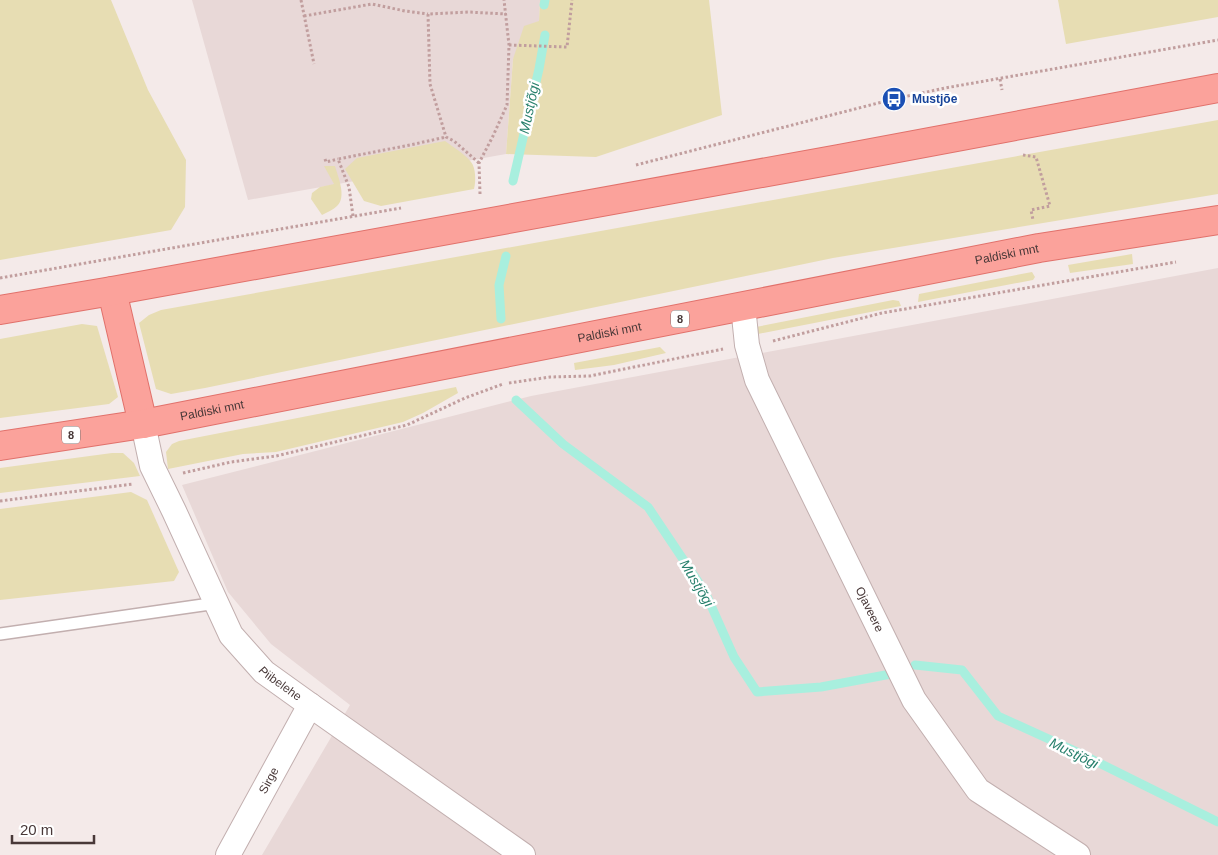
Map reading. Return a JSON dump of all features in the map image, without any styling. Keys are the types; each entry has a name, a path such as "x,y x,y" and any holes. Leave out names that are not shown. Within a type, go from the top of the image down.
{"main road":[{"path":"0,310 849,157 1218,88"},
{"name":"Paldiski mnt","path":"0,446 143,424 1039,248 1218,220"},
{"path":"112,291 143,424"}],"street":[{"name":"Ojaveere","path":"743,306 747,345 757,380 914,700 978,790 1078,855"},
{"name":"Piibelehe","path":"143,424 152,466 231,635 264,672 523,855"},
{"name":"Sirge","path":"228,855 310,705"}],"lane":[{"path":"0,634 217,603"}],"path":[{"path":"301,0 314,64"},
{"path":"471,195 480,194 479,163 507,105 509,45 504,0"},
{"path":"509,45 567,47 572,0"},
{"path":"304,16 372,4 428,14 468,12 506,14"},
{"path":"428,14 430,84 446,137"},
{"path":"635,166 945,88 1218,40"},
{"path":"1000,79 1002,90"},
{"path":"325,159 326,162 446,137 454,141 479,163"},
{"path":"1021,154 1036,157 1050,206 1031,210 1034,224"},
{"path":"338,159 349,187 353,216"},
{"path":"0,278 402,208"},
{"path":"180,474 231,462 276,456 407,425 465,398 503,384 550,377 590,376 770,341 882,313 1176,262"},
{"path":"0,501 137,484"}],"shaded area":[{"path":"0,0 111,0 148,90 186,160 185,207 171,230 0,260"},
{"path":"192,0 540,0 539,22 513,59 506,154 248,200"},
{"path":"540,0 709,0 722,115 596,157 506,154 513,59 524,26 539,21"},
{"path":"1058,0 1218,0 1218,17 1066,44"},
{"path":"1218,120 1218,194 833,258 205,388 171,394 156,389 139,323 149,315 161,310"},
{"path":"445,141 466,156 473,165 475,175 474,189 381,206 364,201 345,169 357,158"},
{"path":"324,166 335,166 342,192 337,206 322,215 311,199 312,193 320,187 334,184"},
{"path":"1132,254 1133,264 1070,273 1068,265"},
{"path":"1218,268 1218,855 262,855 350,705 271,644 228,592 182,485 531,396"},
{"path":"1032,272 1035,277 1033,280 918,302 919,294"},
{"path":"893,300 899,301 901,306 753,335 756,327"},
{"path":"82,324 97,326 118,397 109,404 0,418 0,339"},
{"path":"660,347 666,353 614,365 575,370 574,363"},
{"path":"456,387 458,393 403,422 276,452 243,454 168,469 166,452 172,444 179,441"},
{"path":"123,453 134,463 140,476 0,493 0,468"},
{"path":"131,492 147,500 179,572 174,581 0,600 0,509"}],"waterway":[{"name":"Mustjõgi","path":"544,5 545,0"},
{"name":"Mustjõgi","path":"513,181 545,35"},
{"name":"Mustjõgi","path":"501,319 499,285 506,256"},
{"name":"Mustjõgi","path":"516,400 563,444 648,507 705,592 734,657 757,692 821,687 891,674"},
{"name":"Mustjõgi","path":"915,665 962,670 998,716 1075,751 1218,822"}],"place":[{"name":"Mustjõe","path":"894,99"}]}
